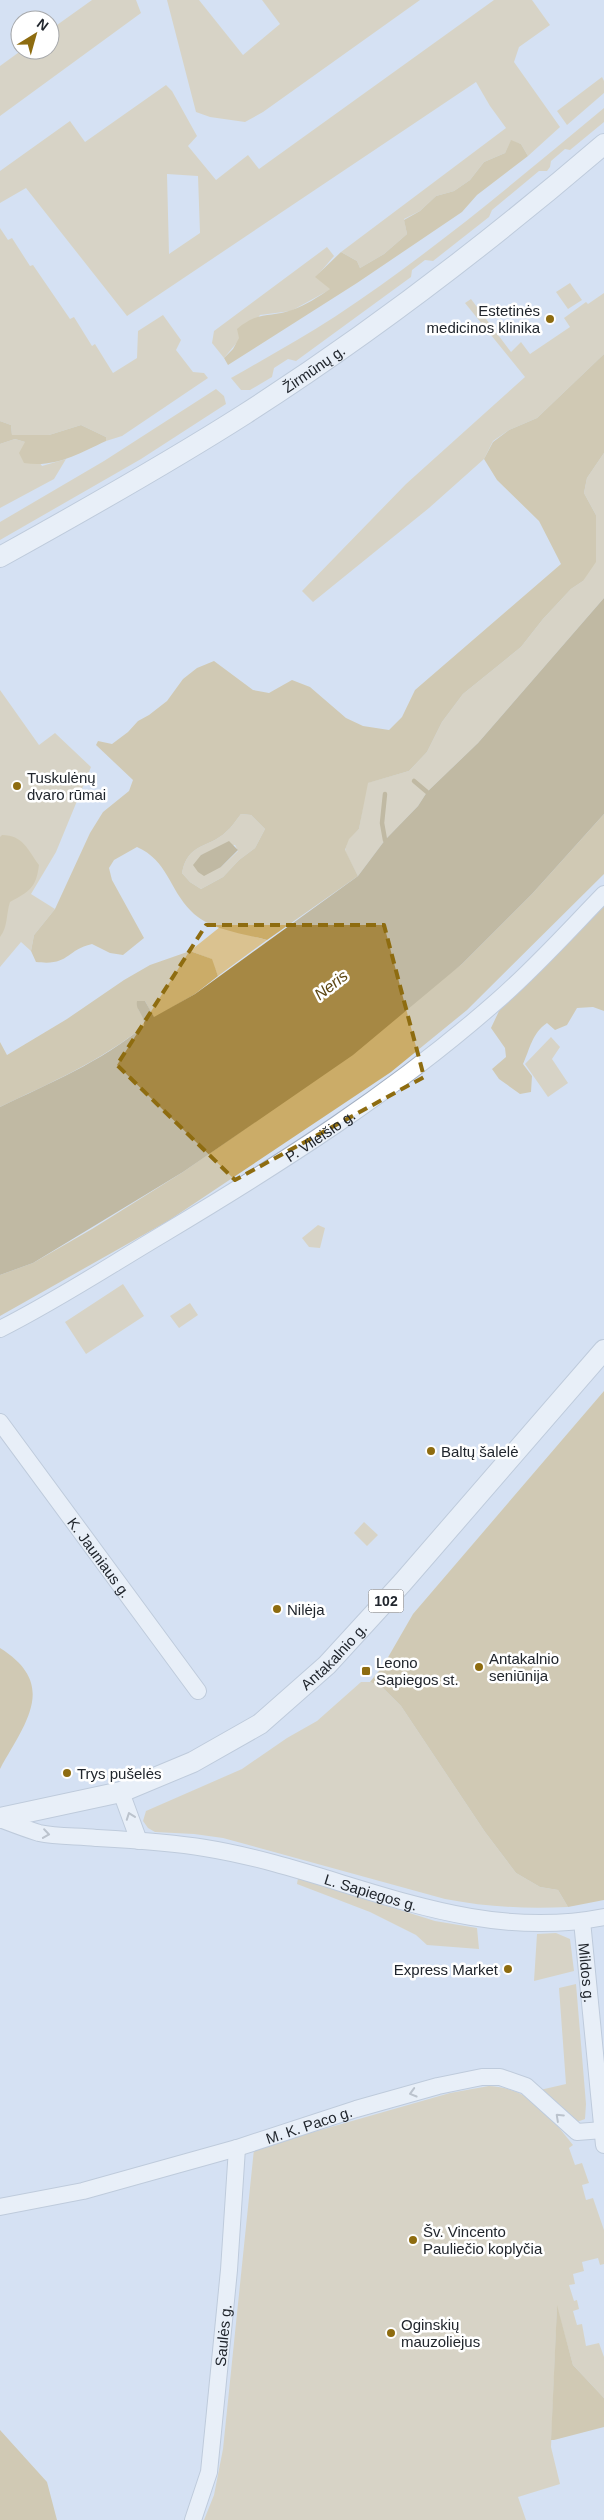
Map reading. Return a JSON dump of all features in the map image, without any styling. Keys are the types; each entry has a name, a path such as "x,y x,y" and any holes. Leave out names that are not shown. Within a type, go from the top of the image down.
{"main road":[{"name":"Žirmūnų g.","path":"0,557 157,468 322,362 398,308 494,235 604,144"},
{"name":"Antakalnio g.","path":"0,1818 121,1792 160,1777 232,1742 260,1724 312,1680 403,1582 604,1350"}],"street":[{"name":"P. Vileišio g.","path":"0,1329 55,1299 249,1183 407,1074 498,1001 604,894"},
{"name":"K. Jauniaus g.","path":"0,1422 198,1691"},
{"path":"121,1792 139,1841"},
{"name":"L. Sapiegos g.","path":"0,1818 40,1833 204,1848 269,1861 417,1906 457,1916 525,1922 582,1921 604,1917"},
{"name":"Mildos g.","path":"582,1921 603,2138"},
{"name":"M. K. Paco g.","path":"0,2207 83,2191 237,2148 356,2109 438,2086 482,2077 500,2077 526,2086 577,2132 603,2138"},
{"name":"Saulės g.","path":"193,2520 209,2472 230,2260 237,2148"}],"highlighted area":[{"path":"206,925 384,925 424,1077 235,1180 117,1065"}],"shaded area":[{"path":"92,0 136,0 141,13 0,116 0,66 10,59 60,60 60,23"},
{"path":"167,0 199,0 243,55 280,24 262,0 420,0 263,112 245,122 210,117 196,112"},
{"path":"494,0 532,0 550,25 519,47 514,62 560,127 528,156 521,144 511,141 505,153 484,162 470,180 454,191 436,196 420,211 404,219 407,234 384,254 360,268 357,261 341,252 506,128 476,82 127,316 26,188 0,203 0,171 70,121 85,142 166,85 172,91 197,136 188,146 216,180 248,155 259,169","holes":["167,174 198,176 200,233 169,254"]},
{"path":"602,77 604,93 567,125 557,111"},
{"path":"604,108 604,122 570,150 565,149 551,161 547,171 539,171 492,210 489,217 433,261 425,260 412,270 411,277 296,361 288,359 274,368 272,377 250,390 241,390 231,378 284,348 371,292 473,216"},
{"path":"511,140 521,144 528,156 477,195 462,212 357,283 228,365 224,358 233,349 239,338 237,329 252,319 297,308 330,289 315,277 341,252 357,261 360,268 384,254 407,234 404,220 420,211 436,196 454,191 470,180 484,162 505,153"},
{"path":"0,228 8,240 12,238 30,266 33,265 70,319 74,317 92,346 95,344 113,373 137,358 138,331 163,315 181,340 176,350 193,372 204,373 208,378 122,436 106,441 106,437 81,425 49,435 12,435 11,425 0,421"},
{"path":"327,247 334,256 316,277 331,289 291,311 260,315 224,358 212,343 214,331"},
{"path":"570,283 582,300 568,309 556,292"},
{"path":"604,293 604,354 537,418 509,430 493,441 484,459 429,508 313,602 302,591 406,484 525,377 465,303 471,299 511,352 521,342 530,354 570,327 564,318 586,302 588,304"},
{"path":"604,354 604,453 587,478 584,493 596,515 596,562 583,581 571,589 543,619 521,647 463,694 442,722 427,752 409,771 368,783 359,829 349,839 345,850 358,876 267,940 216,927 198,917 184,903 162,868 147,853 137,847 114,860 109,868 112,880 144,938 123,955 110,953 92,944 76,950 55,962 36,962 31,951 34,935 55,909 90,833 103,812 129,791 133,780 96,745 98,741 112,744 128,732 138,721 167,701 183,679 197,668 214,661 253,690 269,693 292,680 310,687 346,718 363,726 389,730 402,717 415,690 561,564 539,521 497,480 484,459 493,442 509,430 537,418","holes":["241,814 251,815 265,829 255,848 239,860 223,877 201,889 190,882 182,873 189,856 200,847 226,832"]},
{"path":"216,389 224,396 226,404 141,459 0,540 0,522 104,461"},
{"path":"0,421 11,425 12,435 49,435 81,425 106,437 106,441 56,462 24,463 19,453 25,442 15,439 0,444"},
{"path":"15,439 25,442 42,466 66,459 54,479 0,508 0,444"},
{"path":"604,453 604,598 478,743 427,792 418,806 385,840 358,876 345,851 348,839 359,829 367,783 409,771 427,752 442,722 463,694 521,647 543,619 571,589 583,581 596,515 584,493 587,478"},
{"path":"0,690 39,745 55,733 91,767 56,852 31,894 55,909 34,935 31,951 21,942 0,967"},
{"path":"241,814 251,815 265,829 255,848 239,860 223,877 201,889 190,882 182,873 189,856 200,847 219,837 230,828","holes":["235,845 238,851 221,867 201,855"]},
{"path":"604,814 604,874 467,1010 391,1072 168,1221 0,1316 0,1275 33,1263 92,1229 183,1172 256,1121 462,964 532,894"},
{"path":"2,835 15,838 24,844 39,865 36,879 31,888 10,902 6,925 0,937 0,837"},
{"path":"604,903 604,1011 593,1007 577,1008 567,1025 555,1030 547,1023 542,1027 535,1036 523,1064 532,1076 531,1092 520,1094 499,1079 492,1069 506,1057 505,1048 491,1028 499,1011"},
{"path":"220,927 267,940 218,976 211,959 190,951"},
{"path":"190,951 212,959 218,976 195,994 154,1018 145,1001 138,1009 144,1018 144,1026 128,1039 75,1071 0,1107 0,1042 7,1055 150,965"},
{"path":"551,1037 560,1047 552,1059 568,1083 548,1097 525,1064"},
{"path":"318,1225 325,1228 320,1248 309,1247 302,1238"},
{"path":"123,1284 144,1316 86,1354 65,1322"},
{"path":"190,1303 198,1315 179,1328 170,1316"},
{"path":"604,1391 604,1900 568,1907 558,1890 540,1887 516,1873 485,1832 401,1706 382,1687 370,1682 383,1666 413,1614"},
{"path":"364,1522 378,1535 367,1546 354,1533"},
{"path":"0,1648 18,1662 28,1676 33,1690 32,1705 27,1720 0,1769"},
{"path":"361,1682 370,1682 382,1687 401,1706 485,1832 516,1873 540,1887 558,1890 568,1907 506,1907 445,1899 223,1838 155,1832 148,1828 143,1821 146,1811 242,1769 287,1738 317,1721"},
{"path":"298,1878 435,1921 477,1928 479,1949 427,1945 416,1935 370,1912 297,1884"},
{"path":"556,1933 570,1939 574,1971 534,1981 537,1934"},
{"path":"576,1984 586,2104 585,2119 577,2122 540,2090 566,2084 559,1988"},
{"path":"489,2086 516,2092 537,2105 573,2145 569,2148 575,2165 582,2163 589,2183 582,2185 586,2200 593,2198 604,2230 604,2264 600,2265 598,2258 582,2262 584,2271 573,2274 575,2284 569,2285 574,2301 577,2300 579,2309 573,2311 577,2325 582,2324 586,2346 599,2343 604,2357 604,2398 573,2365 557,2307 551,2447 560,2484 518,2497 526,2520 204,2520 214,2495 223,2449 254,2149 450,2093"},
{"path":"557,2305 573,2365 604,2398 604,2427 551,2440"},
{"path":"0,2430 47,2482 57,2520 0,2520"}],"water":[{"name":"Neris","path":"604,598 604,814 532,894 462,964 353,1055 183,1172 33,1263 0,1275 0,1107 75,1071 128,1039 144,1026 143,1018 137,1007 137,1001 145,1001 154,1017 195,994 358,876 385,840 418,806 427,792 478,743"},
{"path":"229,841 238,850 221,867 204,876 198,872 193,865 201,855"}],"waterway":[{"path":"414,781 427,792"},
{"path":"385,794 382,823 385,840"}],"place":[{"name":"Estetinės medicinos klinika","path":"550,319"},
{"name":"Tuskulėnų dvaro rūmai","path":"17,786"},
{"name":"Baltų šalelė","path":"431,1451"},
{"name":"Nilėja","path":"277,1609"},
{"name":"Antakalnio seniūnija","path":"479,1667"},
{"name":"Leono Sapiegos st.","path":"366,1671"},
{"name":"Trys pušelės","path":"67,1773"},
{"name":"Express Market","path":"508,1969"},
{"name":"Šv. Vincento Pauliečio koplyčia","path":"413,2240"},
{"name":"Oginskių mauzoliejus","path":"391,2333"}]}
